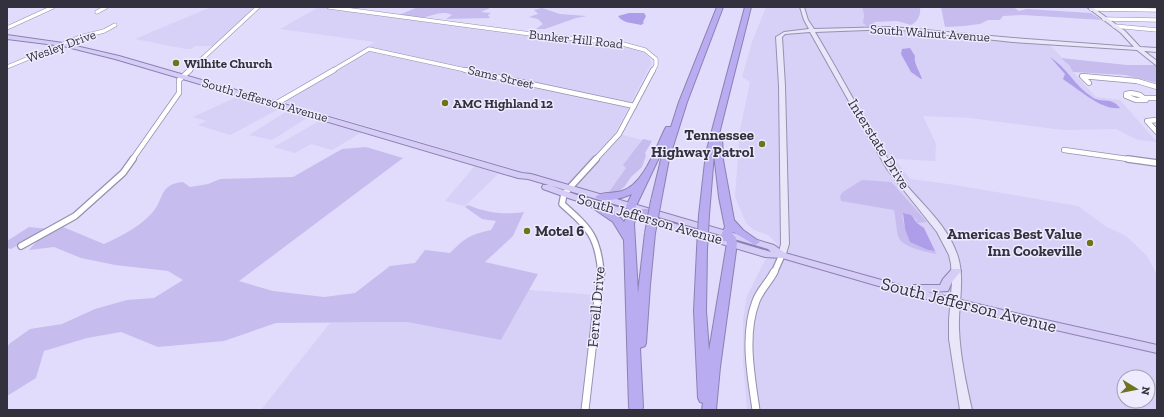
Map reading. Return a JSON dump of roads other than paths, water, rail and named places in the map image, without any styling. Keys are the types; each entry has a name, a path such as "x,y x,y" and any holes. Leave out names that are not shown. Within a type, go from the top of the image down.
{"highway":[{"path":"636,408 644,285 650,233 656,201 665,159 683,102 720,7"},
{"path":"705,410 700,311 702,249 707,176 718,118 748,7"},
{"path":"636,408 629,224 632,210 644,178 683,102"},
{"path":"709,410 725,239 730,229 719,160 718,118"},
{"path":"600,197 627,193 636,189 644,178"},
{"path":"589,202 609,212 620,222 626,234 630,248"},
{"path":"632,210 637,212 649,212"},
{"path":"728,220 739,232 755,242"}],"main road":[{"name":"South Jefferson Avenue","path":"7,37 62,44 102,53 277,103 520,176 528,176 589,202 632,210"},
{"name":"South Jefferson Avenue","path":"566,191 600,197 632,210 725,239 755,242 771,247 782,255"},
{"name":"South Jefferson Avenue","path":"649,212 768,255 782,255 954,302 1157,349"},
{"path":"903,289 944,288 947,281 956,272"}],"street":[{"path":"7,28 53,7"},
{"path":"97,12 106,7"},
{"path":"21,246 75,216 123,173 179,93 178,83 182,77 258,7"},
{"name":"Bunker Hill Road","path":"329,7 349,8 531,34 623,44 640,48 653,55 656,62 619,134 566,191"},
{"name":"Interstate Drive","path":"802,7 804,15 896,177 945,238 953,256 956,272 954,302 956,358 966,410"},
{"path":"1090,8 1131,8 1157,10"},
{"path":"1090,8 1114,26 1157,64"},
{"path":"1104,19 1157,20"},
{"name":"Wesley Drive","path":"7,67 80,37 104,31 115,26"},
{"path":"1114,26 1157,30"},
{"name":"South Walnut Avenue","path":"782,255 785,244 779,37 784,33 799,31 892,28 1012,40 1157,50"},
{"name":"Sams Street","path":"277,103 368,49 634,106"},
{"path":"1094,86 1089,84 1082,76 1137,81 1157,87"},
{"path":"1145,98 1157,98"},
{"path":"1157,120 1147,121 1157,132"},
{"path":"1064,150 1157,163"},
{"name":"Ferrell Drive","path":"566,191 562,204 594,236 600,258 601,274 585,410"},
{"path":"756,410 750,349 751,321 754,304 759,292 770,279 782,255"}],"place":[{"name":"Wilhite Church","path":"176,63"},
{"name":"AMC Highland 12","path":"445,103"},
{"name":"Tennessee Highway Patrol","path":"762,144"},
{"name":"Motel 6","path":"527,231"},
{"name":"Americas Best Value Inn Cookeville","path":"1090,243"}]}
